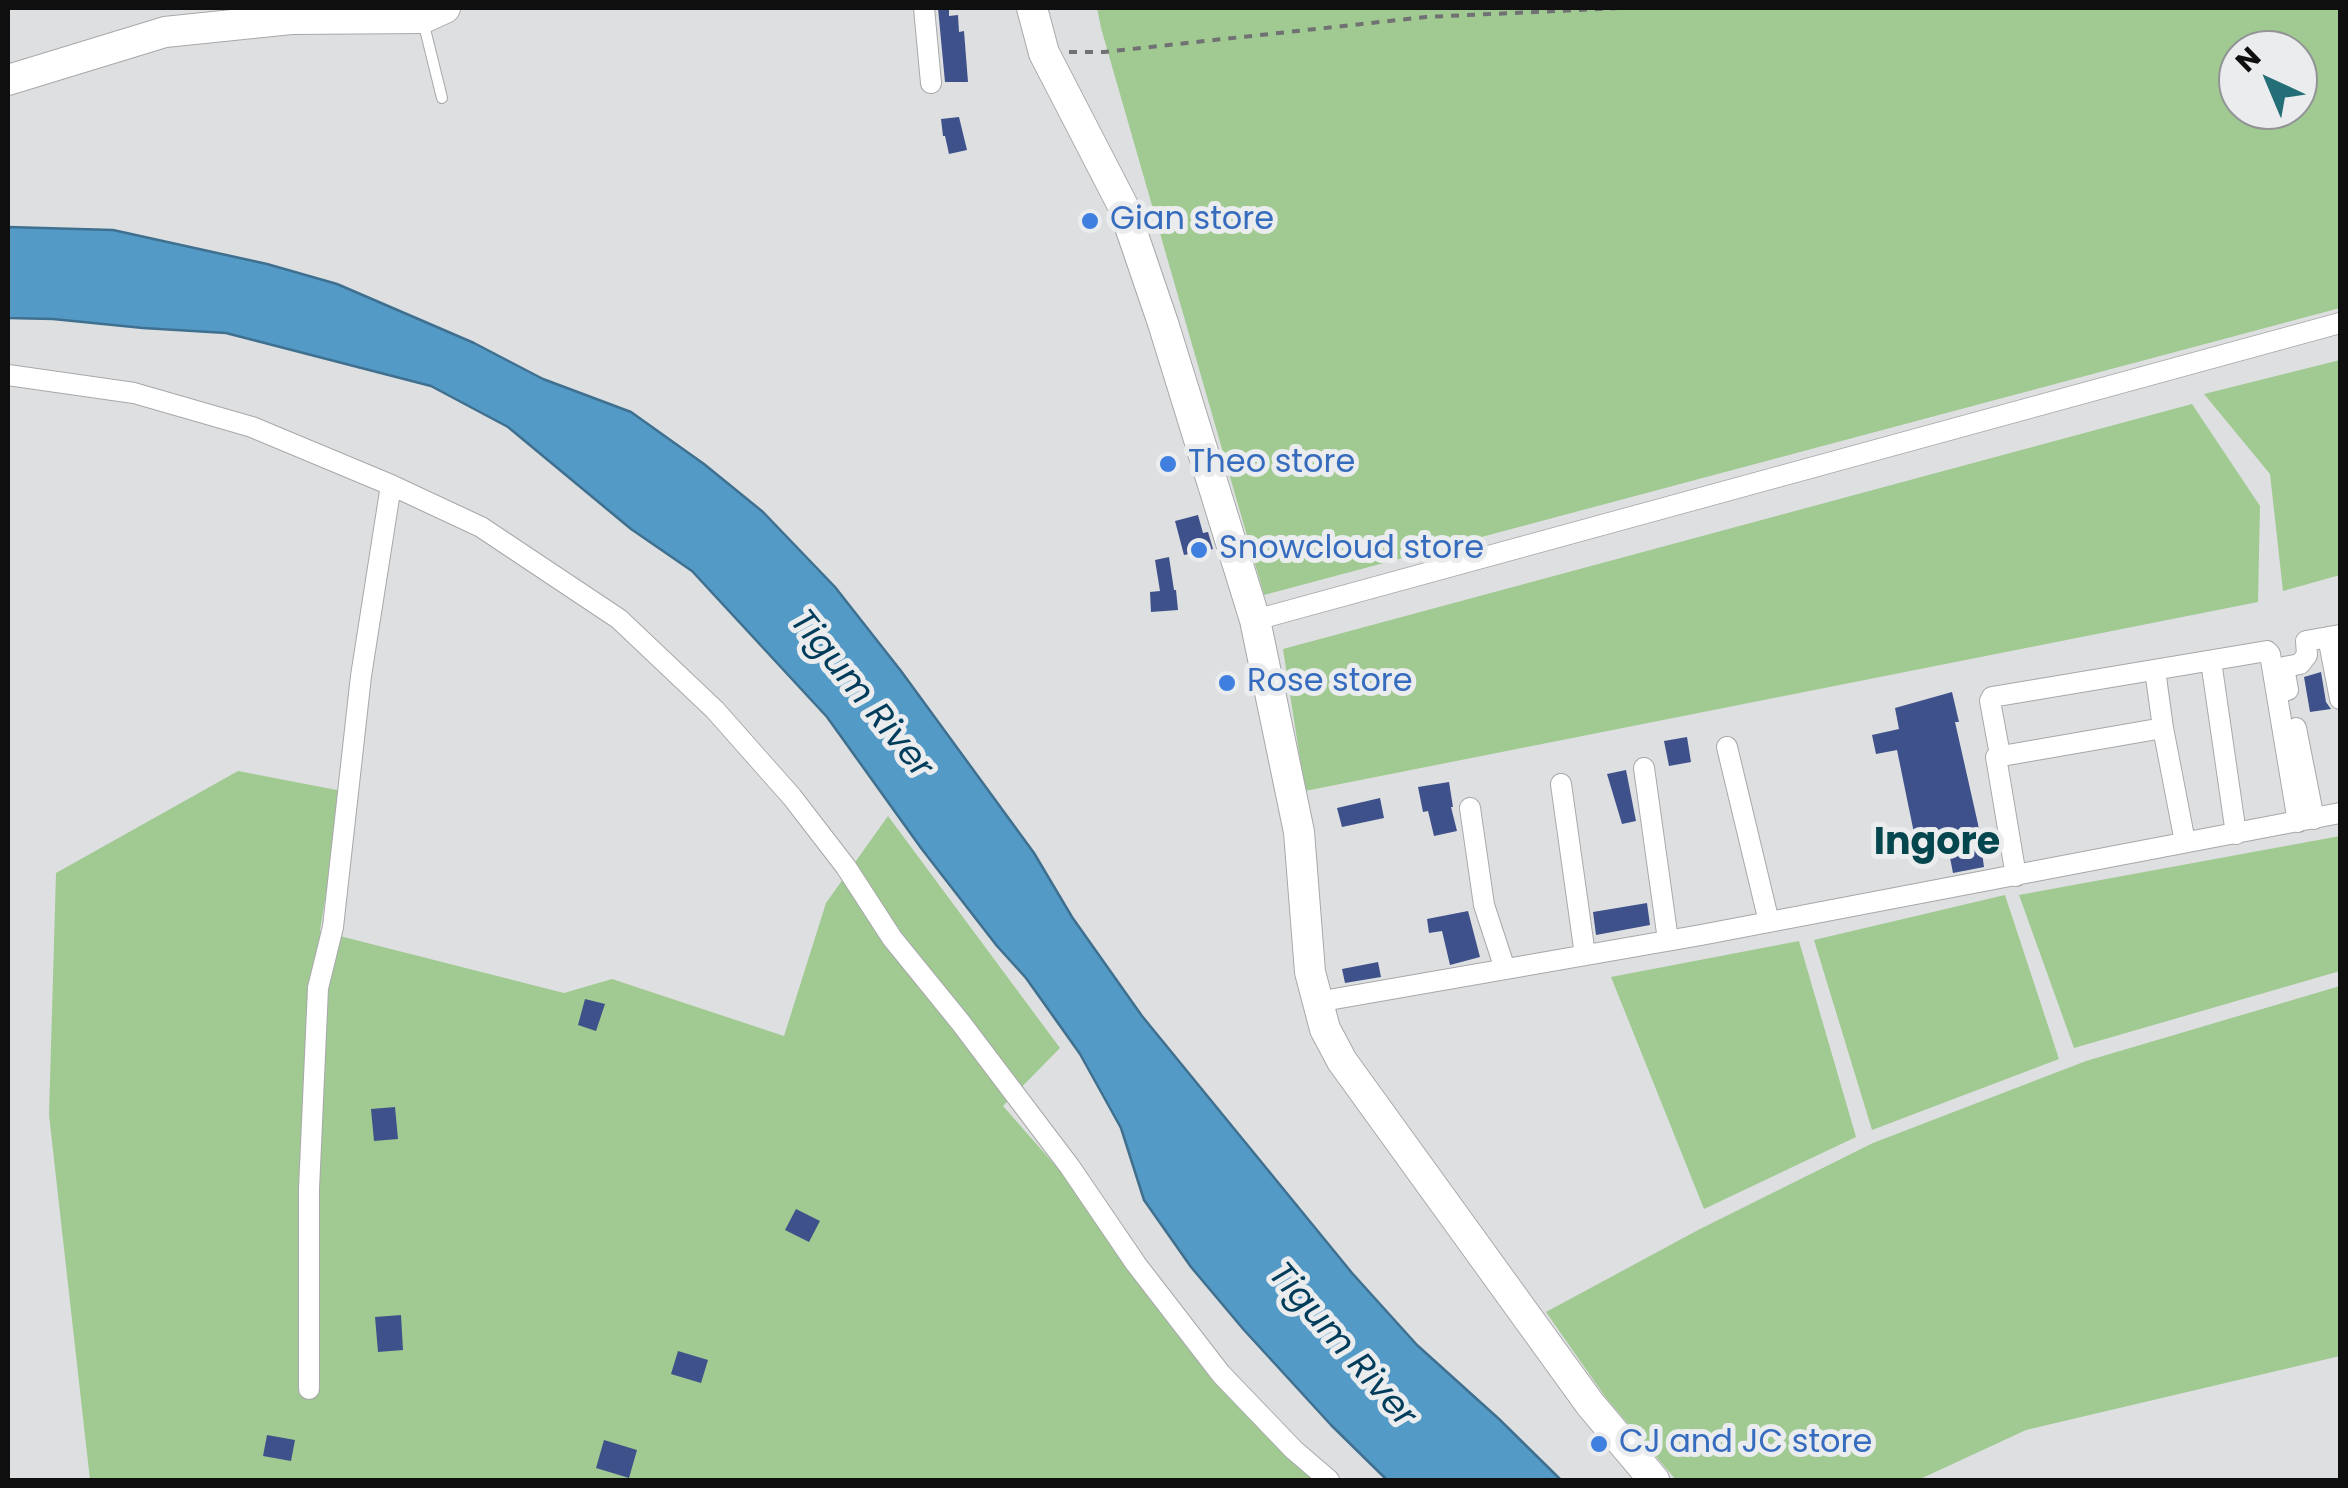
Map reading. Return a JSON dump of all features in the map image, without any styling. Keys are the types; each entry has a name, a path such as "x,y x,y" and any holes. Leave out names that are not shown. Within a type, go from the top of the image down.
{"street":[{"path":"924,8 931,83"},
{"path":"1032,8 1044,53 1123,206 1256,620 1299,832 1310,972 1326,1029 1342,1061 1590,1404 1654,1480"},
{"path":"8,80 164,32 291,19 434,13"},
{"path":"1256,620 2340,323"},
{"path":"8,374 134,393 252,428 482,527 618,619 715,710 792,797 892,938 1070,1167 1136,1264 1221,1374 1294,1450 1329,1480"},
{"path":"309,1389 308,1189 318,988 333,928 361,676 391,485"},
{"path":"2306,820 2284,667 2300,664 2307,655 2306,642 2334,636 2340,699"},
{"path":"2000,755 1990,698 2262,651 2270,654 2306,820"},
{"path":"2211,661 2236,834"},
{"path":"2155,670 2185,842"},
{"path":"2016,876 1996,757 2163,728"},
{"path":"1727,747 1768,922"},
{"path":"1644,768 1668,940"},
{"path":"1561,784 1585,955"},
{"path":"1470,808 1484,906 1504,969"},
{"path":"1317,1002 2340,814"}],"lane":[{"path":"434,13 442,98"}],"path":[{"path":"1044,53 1104,52 1426,17 1621,8"}],"green space":[{"path":"1097,8 2340,8 2340,308 1264,595"},
{"path":"2340,360 2340,575 2283,591 2270,474 2204,394"},
{"path":"2192,404 2260,506 2258,602 1305,791 1283,649"},
{"path":"238,771 342,791 320,931 564,993 612,979 784,1036 826,903 888,816 1060,1048 1003,1106 1319,1480 90,1480 49,1115 56,873"},
{"path":"2340,836 2340,971 2074,1048 2019,895"},
{"path":"2005,895 2059,1059 1872,1130 1814,940"},
{"path":"1799,941 1856,1137 1704,1209 1611,977"},
{"path":"2340,986 2340,1356 2026,1430 1918,1480 1676,1480 1606,1398 1546,1312 1700,1229 1873,1143 2086,1061"}],"water":[{"name":"Tigum River","path":"8,227 113,230 267,264 337,284 474,343 543,379 631,412 704,464 763,512 835,587 1034,853 1072,917 1142,1016 1352,1273 1417,1345 1561,1480 1387,1480 1331,1425 1191,1267 1144,1200 1121,1128 1080,1054 1026,978 921,848 827,717 692,571 631,529 508,427 431,386 226,333 8,318"}],"building":[{"path":"938,8 949,8 949,16 958,15 959,32 964,31 968,82 945,82"},
{"path":"959,117 967,150 949,154 941,119"},
{"path":"1198,515 1213,549 1184,555 1175,521"},
{"path":"1169,557 1178,610 1151,612 1150,592 1160,591 1155,560"},
{"path":"2321,672 2326,702 2331,709 2310,712 2304,677"},
{"path":"1952,692 1984,867 1953,873 1945,832 1915,838 1897,750 1876,754 1872,735 1899,729 1895,708"},
{"path":"1687,737 1691,762 1669,766 1664,741"},
{"path":"1626,770 1636,821 1622,824 1607,774"},
{"path":"1449,782 1457,831 1434,836 1428,811 1423,812 1418,787"},
{"path":"1380,798 1384,818 1342,827 1337,808"},
{"path":"1647,903 1650,925 1596,935 1593,912"},
{"path":"1468,911 1480,957 1450,965 1442,931 1429,933 1427,919"},
{"path":"1378,962 1381,977 1345,983 1342,969"},
{"path":"585,999 605,1004 596,1031 578,1025"},
{"path":"395,1107 398,1139 374,1141 371,1109"},
{"path":"796,1209 820,1221 809,1242 785,1230"},
{"path":"401,1315 403,1350 378,1352 375,1317"},
{"path":"678,1351 708,1360 701,1383 671,1374"},
{"path":"267,1435 295,1440 291,1461 263,1456"},
{"path":"604,1440 637,1450 629,1478 596,1468"}],"place":[{"name":"Gian store","path":"1090,221"},
{"name":"Theo store","path":"1168,464"},
{"name":"Snowcloud store","path":"1199,550"},
{"name":"Rose store","path":"1227,683"},
{"name":"CJ and JC store","path":"1599,1444"}],"district":[{"name":"Ingore","path":"1937,844"}]}
